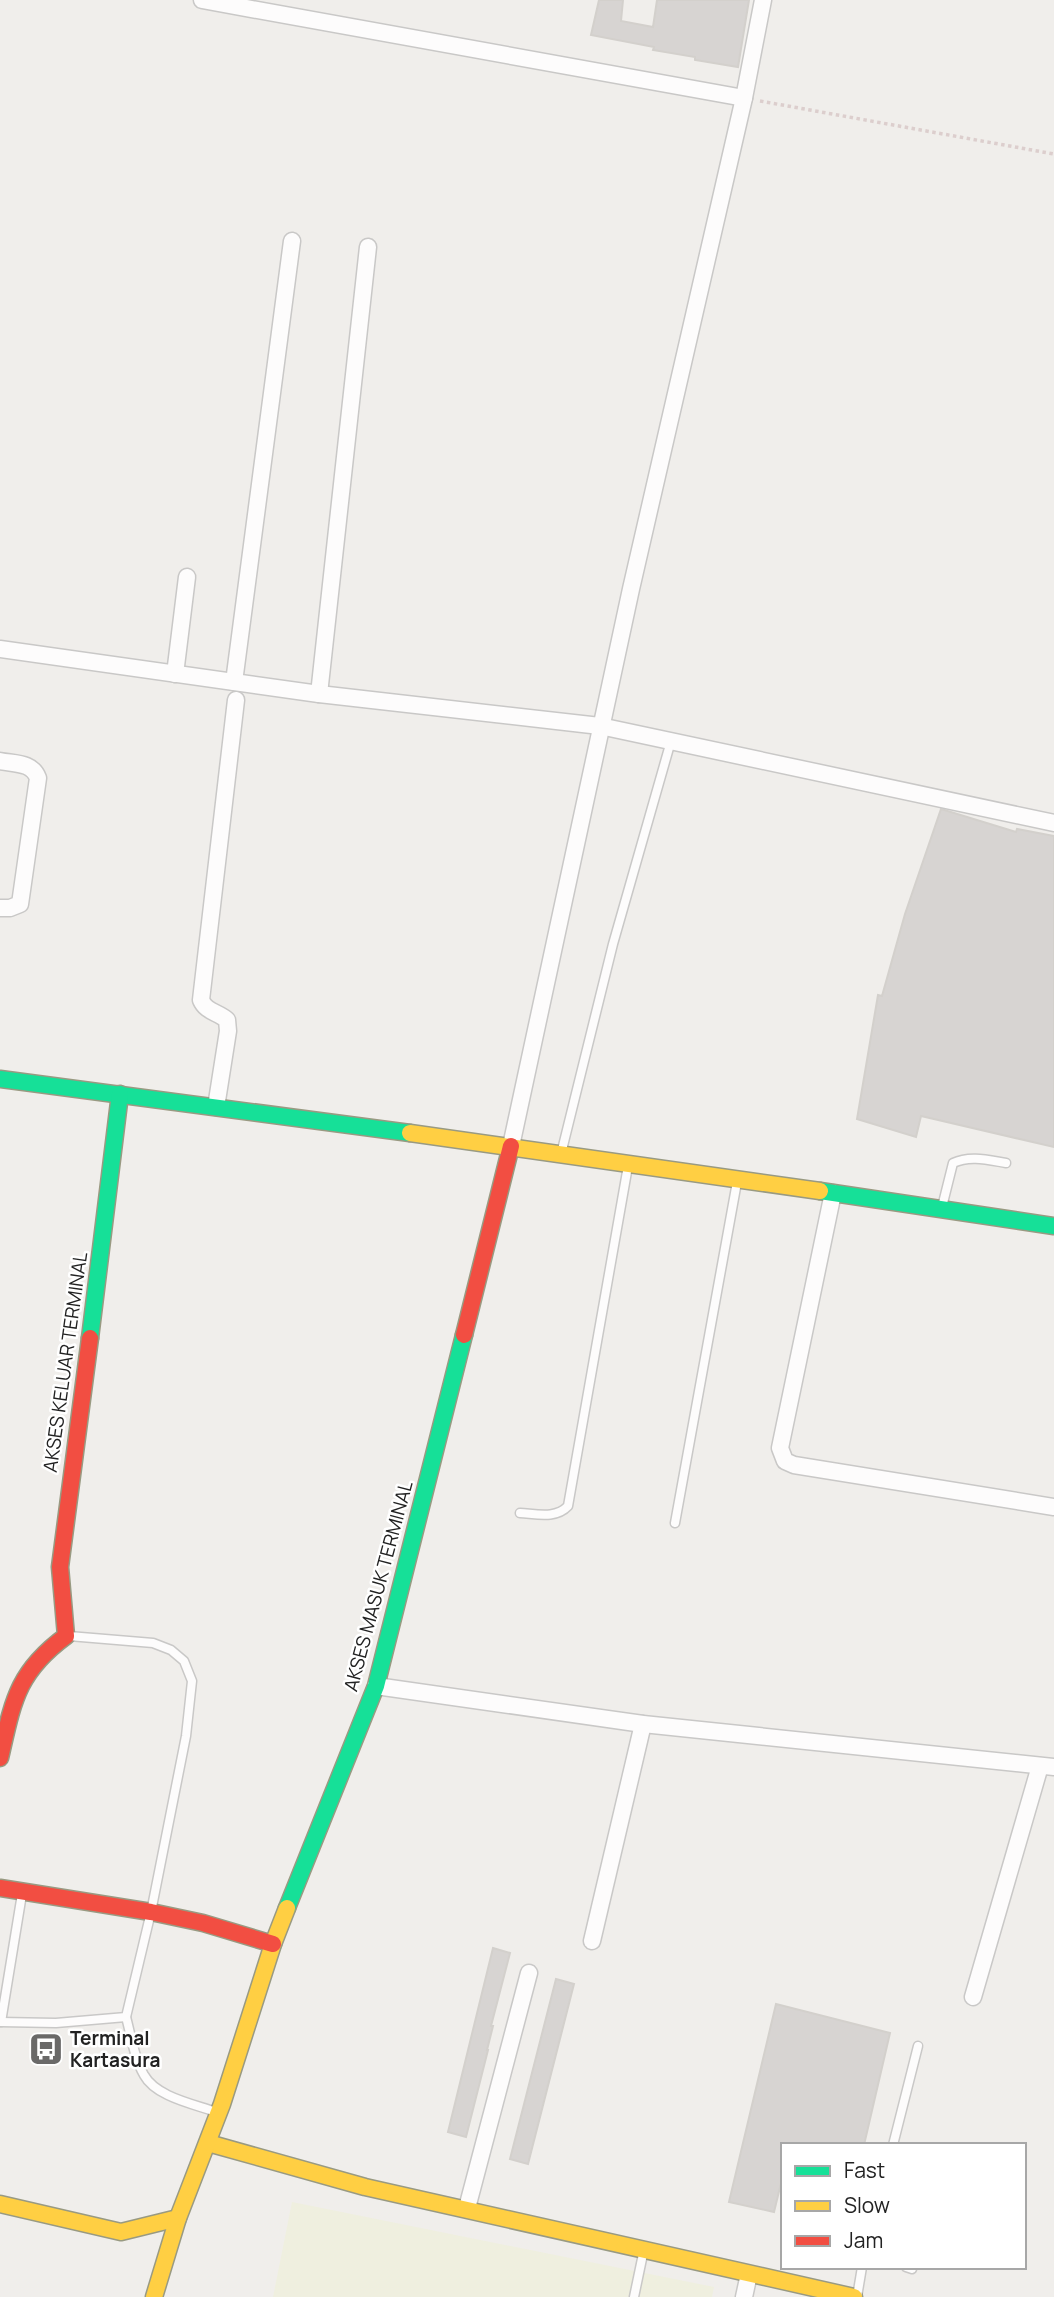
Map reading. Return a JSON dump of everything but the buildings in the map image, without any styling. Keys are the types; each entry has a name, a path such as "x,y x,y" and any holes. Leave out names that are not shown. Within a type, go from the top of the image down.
{"street":[{"path":"202,0 744,98"},
{"path":"511,1146 600,726 744,98 763,0"},
{"path":"234,682 292,241"},
{"path":"319,694 368,247"},
{"path":"175,674 187,577"},
{"path":"0,649 319,694 600,726 1054,823"},
{"path":"216,1108 228,1031 227,1020 208,1009 201,1000 236,700"},
{"path":"0,761 28,766 35,770 38,778 20,904 0,908"},
{"path":"0,1079 562,1153 1054,1226"},
{"name":"AKSES KELUAR TERMINAL","path":"66,1636 60,1567 120,1094"},
{"name":"AKSES MASUK TERMINAL","path":"154,2297 178,2218 208,2143 273,1944 376,1686 511,1146"},
{"path":"833,1193 780,1448 785,1461 794,1465 1054,1507"},
{"path":"0,1758 15,1691 46,1649 66,1636"},
{"path":"376,1686 643,1724 1047,1767 973,1997"},
{"path":"592,1941 643,1724"},
{"path":"0,1888 151,1912 203,1923 273,1944"},
{"path":"467,2208 529,1973"},
{"path":"208,2143 385,2192 467,2208 644,2251 856,2297"},
{"path":"0,2204 121,2232 178,2218"},
{"path":"744,2297 749,2274"}],"lane":[{"path":"562,1153 613,944 671,741"},
{"path":"941,1210 953,1163 972,1158 1006,1163"},
{"path":"520,1513 554,1514 568,1506 628,1163"},
{"path":"675,1523 738,1179"},
{"path":"66,1636 153,1643 171,1650 184,1661 192,1681 186,1736 151,1912 126,2017 144,2076 159,2090 218,2112"},
{"path":"23,1892 1,2022 56,2024 126,2017"},
{"path":"894,2143 918,2046"},
{"path":"634,2297 644,2251"},
{"path":"856,2297 862,2269"}],"path":[{"path":"744,98 1054,154"}],"green space":[{"path":"292,2202 714,2287 712,2297 273,2297"}],"traffic: fast":[{"path":"0,1079 410,1133"},
{"path":"90,1338 120,1094"},
{"path":"820,1191 1054,1226"},
{"path":"287,1908 376,1686 464,1335"}],"traffic: slow":[{"path":"410,1133 820,1191"},
{"path":"154,2297 178,2218 222,2104 287,1908"},
{"path":"208,2143 365,2187 854,2297"},
{"path":"0,2204 121,2232 178,2218"}],"traffic: jam":[{"path":"464,1335 511,1146"},
{"path":"0,1758 14,1704 27,1675 37,1662 66,1636 60,1567 90,1338"},
{"path":"0,1888 151,1912 203,1923 273,1944"}],"place":[{"name":"Terminal Kartasura","path":"46,2049"}]}
